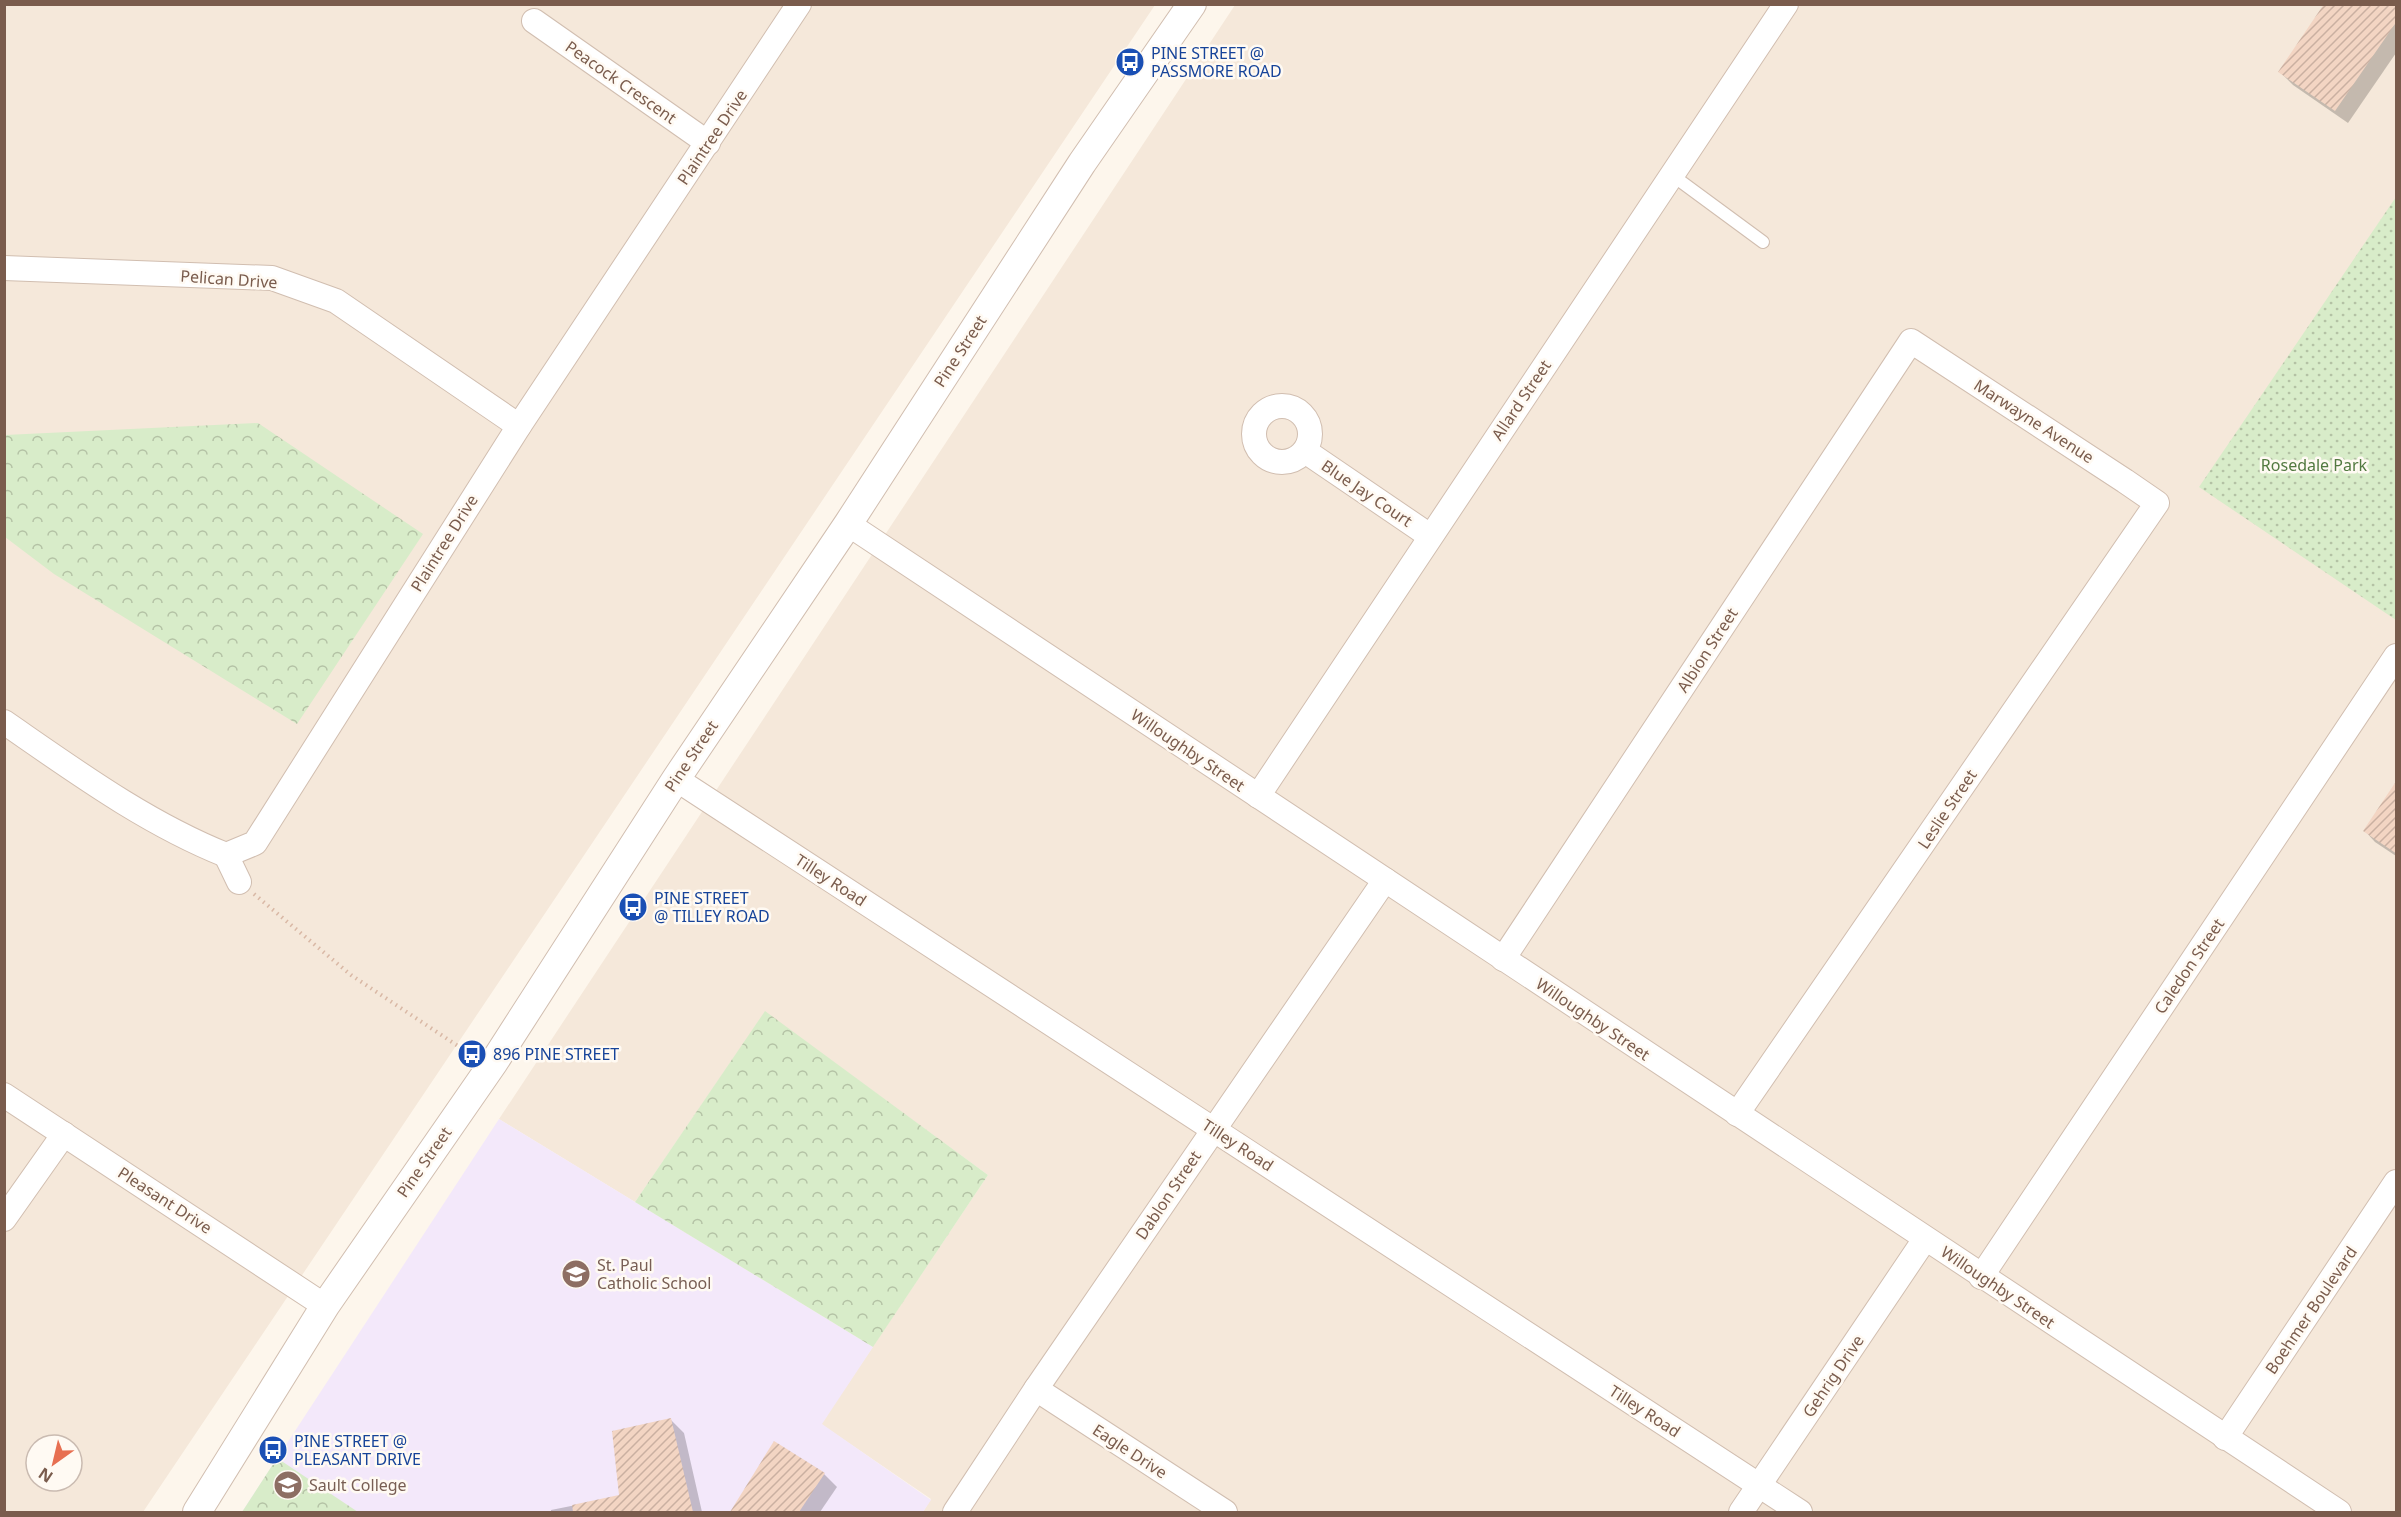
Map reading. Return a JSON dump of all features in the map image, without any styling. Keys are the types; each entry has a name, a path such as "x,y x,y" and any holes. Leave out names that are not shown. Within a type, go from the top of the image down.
{"street":[{"name":"Plaintree Drive","path":"226,855 255,843 519,426 799,4"},
{"name":"Allard Street","path":"1258,796 1786,4"},
{"name":"Pine Street","path":"197,1512 325,1306 490,1067 676,778 848,524 1082,163 1190,5"},
{"name":"Peacock Crescent","path":"534,21 708,143"},
{"name":"Pelican Drive","path":"4,268 272,278 336,300 519,426"},
{"name":"Marwayne Avenue","path":"1911,341 2157,503"},
{"name":"Albion Street","path":"1503,959 1911,341"},
{"name":"Blue Jay Court","path":"1305,451 1430,536"},
{"name":"Leslie Street","path":"1737,1114 2157,503"},
{"name":"Willoughby Street","path":"848,524 1981,1277 2339,1512"},
{"name":"Caledon Street","path":"1981,1277 2397,656"},
{"path":"4,722 91,781 188,840 226,855 239,882"},
{"name":"Tilley Road","path":"676,778 1800,1512"},
{"name":"Dablon Street","path":"955,1512 1036,1389 1385,880"},
{"name":"Pleasant Drive","path":"4,1095 325,1306"},
{"path":"4,1219 64,1134"},
{"name":"Boehmer Boulevard","path":"2225,1438 2397,1182"},
{"name":"Gehrig Drive","path":"1741,1512 1926,1239"},
{"name":"Eagle Drive","path":"1036,1389 1225,1512"}],"lane":[{"path":"1672,176 1763,242"}],"path":[{"path":"239,882 351,975 490,1067"}],"shaded area":[{"path":"5,5 1155,5 143,1512 5,1512"},
{"path":"1235,5 2396,5 2396,1512 923,1512 931,1499 821,1424 988,1175 765,1012 635,1202 499,1119"},
{"name":"St. Paul Catholic School","path":"499,1119 873,1347 822,1424 931,1500 923,1512 242,1512"}],"green space":[{"name":"Rosedale Park","path":"2396,197 2396,620 2199,487"},
{"path":"258,423 423,534 297,724 54,574 5,537 5,435"},
{"path":"765,1011 988,1175 873,1347 635,1202"},
{"name":"Sault College","path":"277,1458 358,1512 242,1512"}],"building":[{"path":"2324,4 2397,4 2397,21 2335,111 2278,72"},
{"path":"2397,780 2397,854 2363,831"},
{"path":"671,1418 693,1512 573,1512 572,1505 619,1495 612,1431"},
{"path":"774,1441 825,1473 799,1512 730,1512"}],"place":[{"name":"PINE STREET @ PASSMORE ROAD","path":"1130,62"},
{"name":"PINE STREET @ TILLEY ROAD","path":"633,907"},
{"name":"896 PINE STREET","path":"472,1054"},
{"name":"St. Paul Catholic School","path":"576,1274"},
{"name":"PINE STREET @ PLEASANT DRIVE","path":"273,1450"},
{"name":"Sault College","path":"288,1485"}]}
